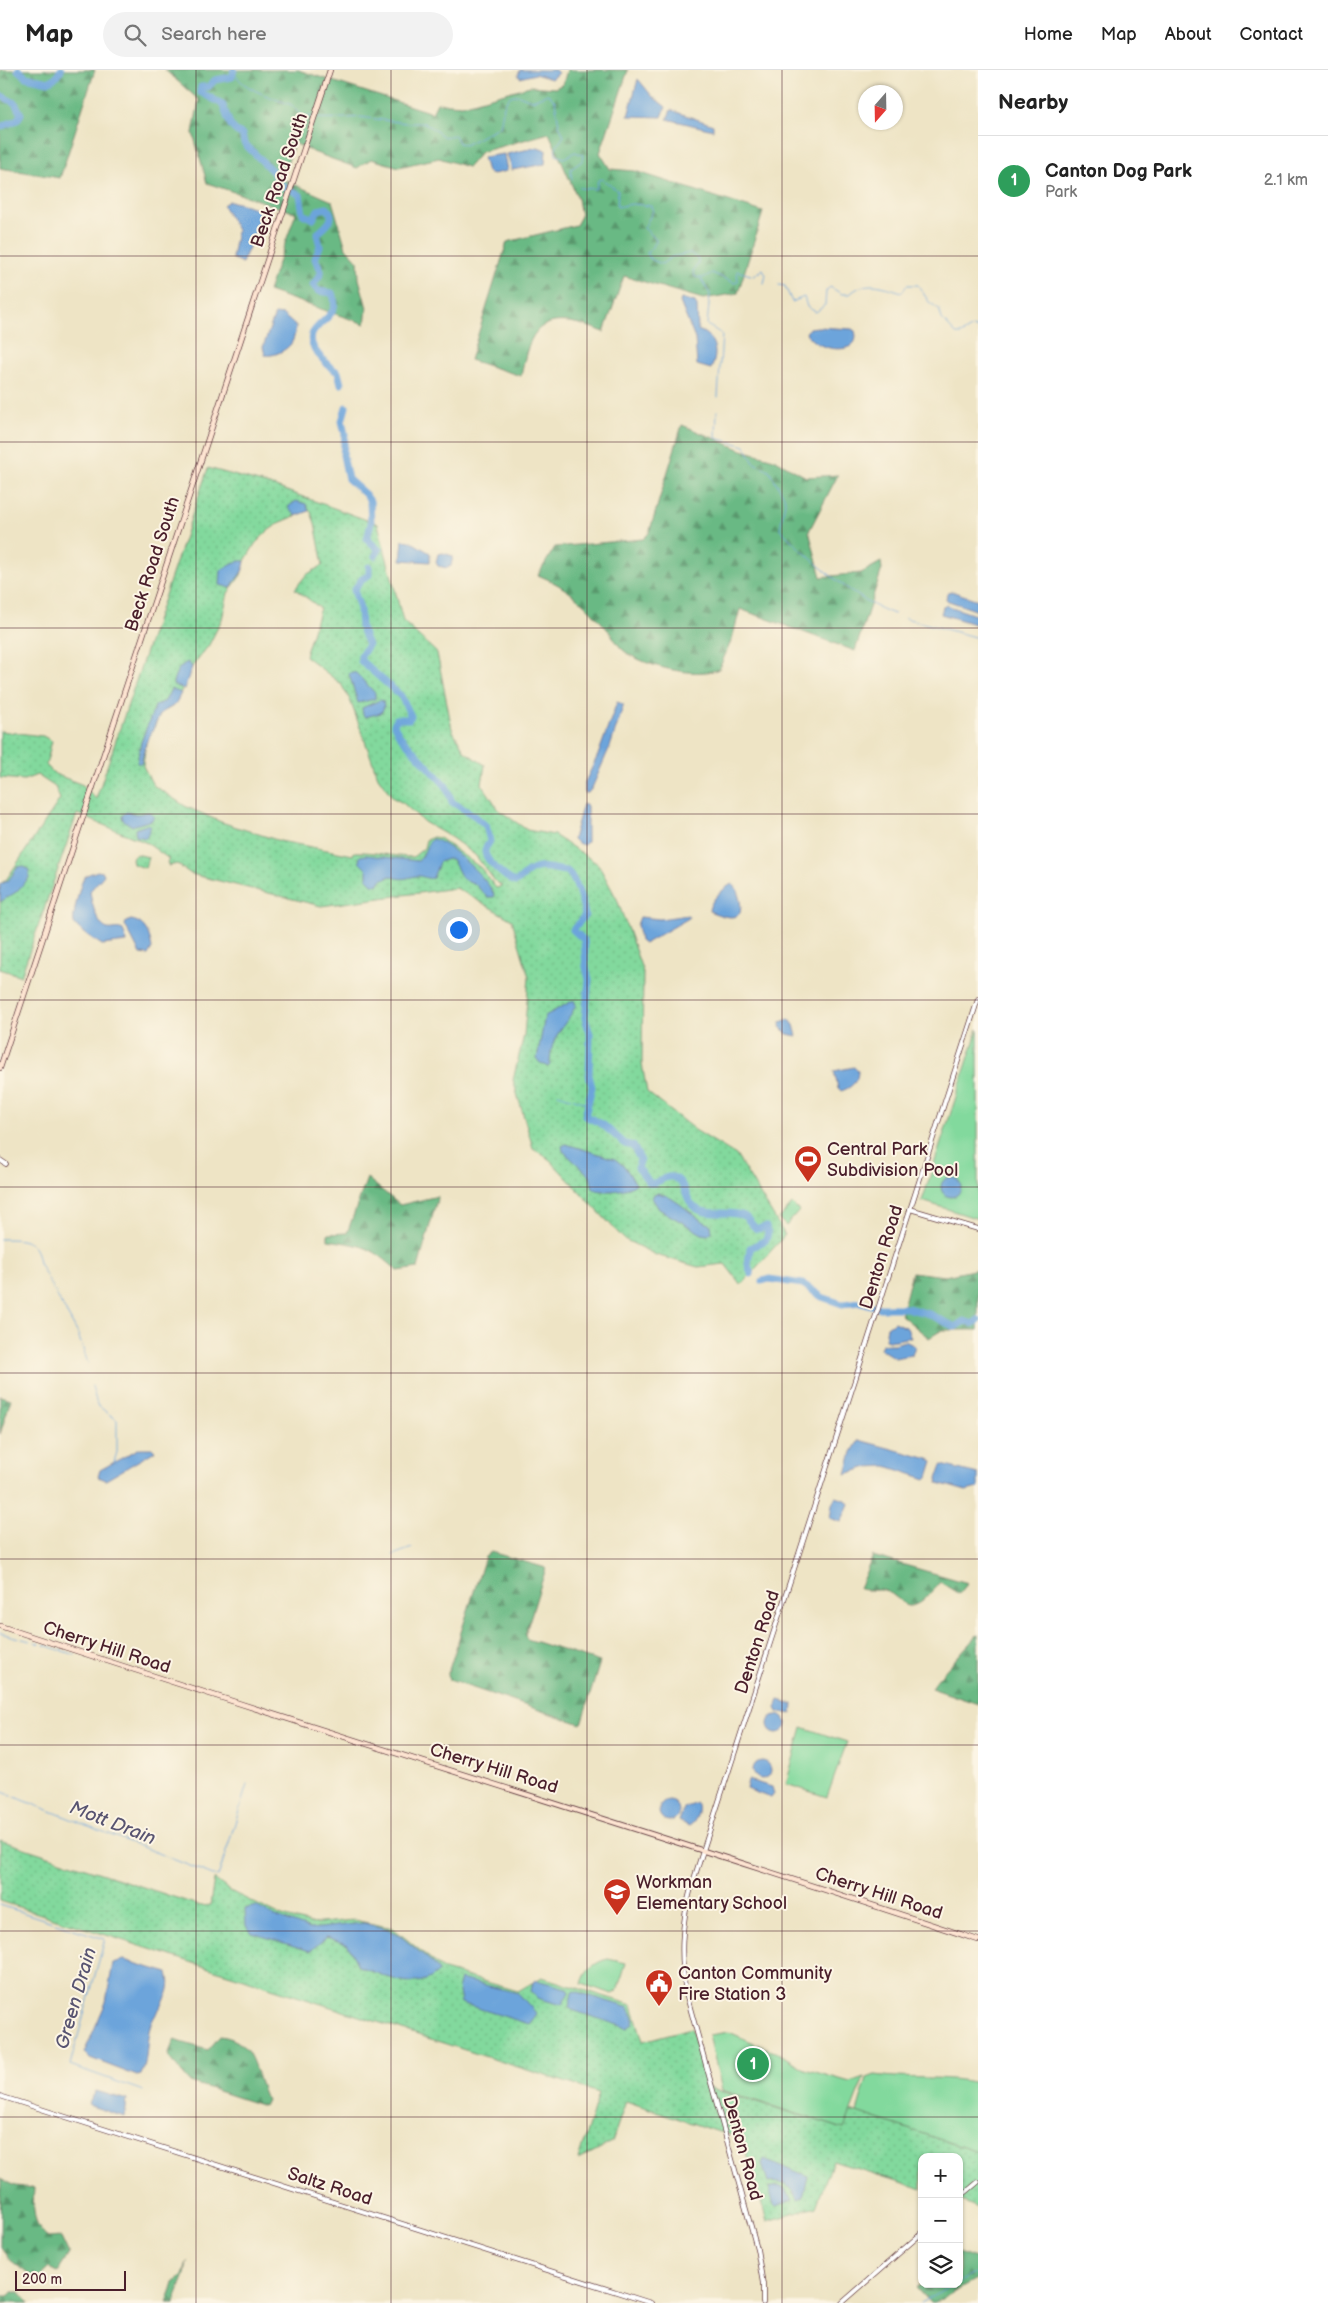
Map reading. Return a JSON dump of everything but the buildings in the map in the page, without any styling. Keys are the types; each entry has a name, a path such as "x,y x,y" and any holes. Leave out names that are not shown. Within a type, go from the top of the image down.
{"main road":[{"name":"Beck Road South","path":"0,1068 330,70"},
{"name":"Cherry Hill Road","path":"0,1626 704,1850 978,1940"}],"street":[{"name":"Denton Road","path":"763,2303 763,2284 757,2248 686,1992 682,1964 682,1933 685,1914 704,1850 781,1616 808,1522 878,1315 978,999"},
{"path":"910,1209 978,1229"},
{"name":"Saltz Road","path":"0,2096 651,2303"},
{"path":"963,2195 978,2182"},
{"path":"842,2303 918,2236"}],"green space":[{"path":"0,70 95,70 60,178 0,168"},
{"path":"165,70 298,70 432,113 437,103 462,105 530,86 555,88 563,84 567,70 628,70 600,153 610,169 635,171 763,212 738,293 703,299 624,276 604,332 569,322 552,323 544,326 537,331 531,341 526,353 521,376 470,360 507,242 576,225 581,216 578,199 549,133 481,152 468,167 439,158 399,167 371,159 357,168 294,143 282,179 332,201 346,248 358,261 359,279 367,308 365,324 268,291 296,213 207,183 193,133 199,100"},
{"path":"682,425 742,450 774,459 806,477 838,475 809,531 821,577 861,573 881,562 882,569 855,651 740,609 732,639 719,669 709,672 684,672 656,666 623,650 592,612 568,591 538,575 555,547 643,539 649,533"},
{"path":"208,468 273,486 378,524 403,621 437,653 452,729 465,752 485,765 482,784 499,810 527,830 554,835 598,864 617,899 643,972 642,1064 647,1092 695,1130 736,1155 785,1235 741,1285 725,1264 698,1267 656,1255 624,1239 550,1160 533,1148 513,1080 524,1035 529,977 512,920 456,888 321,906 191,874 177,864 169,866 167,863 169,859 147,843 77,814 21,976 0,969 0,884 6,880 60,799 55,787 37,775 24,780 0,778 0,731 43,736 52,741 46,765 55,774 83,785 96,799","holes":["310,510 315,523 323,565 306,575 295,589 320,608 305,656 341,684 350,700 378,777 393,798 403,803 424,822 452,838 475,855 495,881 502,886 496,888 481,868 439,838 433,837 426,840 424,848 413,857 361,852 354,852 353,855 280,841 221,822 185,806 153,785 143,766 146,743 161,713 175,705 192,667 209,645 222,619 228,593 241,575 245,561 255,544 279,523"]},
{"path":"136,854 148,857 145,868 133,864 132,858"},
{"path":"978,1029 978,1219 922,1201"},
{"path":"367,1178 400,1205 438,1196 418,1268 398,1271 380,1256 366,1248 328,1240 328,1234 347,1233"},
{"path":"792,1204 799,1211 786,1226 779,1219"},
{"path":"978,1269 978,1330 942,1330 929,1338 901,1315 912,1272 945,1276"},
{"path":"0,1396 11,1399 0,1434"},
{"path":"491,1552 546,1568 525,1635 527,1639 600,1662 581,1724 449,1680 448,1673 485,1557"},
{"path":"873,1556 968,1583 959,1594 940,1582 920,1602 915,1605 906,1605 886,1591 859,1588"},
{"path":"978,1634 978,1704 931,1688 934,1683"},
{"path":"802,1727 847,1742 827,1797 786,1784"},
{"path":"0,1840 201,1906 210,1905 214,1879 230,1891 279,1915 310,1924 354,1920 393,1928 444,1970 518,1991 542,1977 632,2005 643,2041 691,2028 708,2087 844,2129 850,2112 857,2112 978,2152 978,2208 963,2202 963,2153 918,2153 918,2188 833,2161 816,2207 767,2221 741,2137 715,2131 626,2101 612,2142 578,2160 599,2093 0,1901"},
{"path":"608,1959 626,1963 617,1992 613,1994 582,1984 585,1975 591,1968 598,1962"},
{"path":"729,2032 786,2057 805,2069 850,2082 864,2077 844,2129 722,2090 709,2035"},
{"path":"220,2036 241,2044 247,2051 267,2100 264,2106 190,2082 170,2059 169,2053 174,2040 208,2050"},
{"path":"875,2075 952,2079 978,2083 978,2152 857,2112 867,2078"},
{"path":"1,2179 16,2186 34,2188 34,2208 39,2228 48,2238 61,2237 69,2254 57,2272 49,2268 36,2280 9,2259 0,2247"},
{"path":"963,2253 978,2259 978,2279 963,2287"},
{"path":"187,2262 185,2275 174,2303 167,2303 174,2283 183,2275"},
{"path":"916,2288 962,2288 934,2303 930,2303"},
{"path":"13,2292 20,2292 29,2303 0,2303 0,2296 8,2296"}],"water":[{"path":"520,70 555,70 558,73 551,79 535,74 520,78 518,75"},
{"path":"638,79 652,96 666,107 662,117 628,116"},
{"path":"671,110 713,125 713,130 667,119"},
{"path":"538,147 546,150 545,164 512,170 507,154"},
{"path":"504,154 507,171 493,174 487,172 483,157"},
{"path":"229,201 250,206 260,214 254,236 242,263 232,258 237,230 223,205"},
{"path":"681,299 695,302 697,306 698,330 712,341 715,357 711,369 697,365 695,339 680,302"},
{"path":"275,314 283,315 296,326 294,336 290,345 284,350 276,354 265,355 263,347"},
{"path":"809,328 852,329 855,331 856,339 852,345 846,348 828,348 811,339 806,333"},
{"path":"296,501 306,504 309,511 296,516 288,507"},
{"path":"403,540 410,541 430,553 430,562 401,560"},
{"path":"443,553 453,556 451,566 447,568 438,566 436,562 438,554"},
{"path":"239,561 245,561 241,573 231,588 220,585 221,570"},
{"path":"951,591 978,600 978,611 946,600 947,593"},
{"path":"946,605 978,616 978,625 941,614 943,607"},
{"path":"188,662 192,667 184,689 173,685 177,672"},
{"path":"351,672 356,673 375,693 375,699 358,703 349,674"},
{"path":"171,689 181,693 175,705 161,713 146,743 141,764 137,763 141,742 155,706 165,701"},
{"path":"380,700 383,701 384,707 381,713 365,717 363,715 362,708"},
{"path":"617,702 623,704 623,707 611,744 592,788 588,793 585,793 585,782 598,755"},
{"path":"583,804 587,806 587,842 584,845 577,843 573,839"},
{"path":"126,812 137,814 149,812 154,816 152,820 132,826 123,820 122,816"},
{"path":"149,824 151,826 146,838 136,836 135,829"},
{"path":"432,839 458,854 487,883 494,897 487,897 475,884 462,878 452,859 439,862 433,878 418,876 401,879 391,876 381,880 378,885 372,884 367,879 367,870 359,862 360,856 366,855 418,861"},
{"path":"23,866 29,870 29,878 16,892 0,902 0,884 8,881 18,867"},
{"path":"97,871 103,872 104,875 90,891 95,913 104,927 123,930 127,942 102,945 83,932 74,923 75,908 82,881 86,876"},
{"path":"732,884 737,889 741,906 738,915 728,917 709,911 711,904 717,896"},
{"path":"688,915 689,918 644,944 640,941 637,925 640,917 660,919"},
{"path":"131,920 144,927 148,934 152,948 148,955 140,954 125,925 126,922"},
{"path":"574,1000 576,1005 572,1013 555,1038 548,1067 537,1059 545,1016"},
{"path":"789,1019 794,1025 797,1036 787,1034 780,1027 781,1022"},
{"path":"854,1067 858,1071 855,1081 851,1086 841,1091 838,1088 834,1071"},
{"path":"566,1144 615,1159 625,1167 636,1184 615,1191 593,1189 590,1176 563,1151 562,1146"},
{"path":"951,1177 958,1180 961,1187 958,1194 951,1197 944,1194 941,1187 944,1180"},
{"path":"658,1193 679,1203 711,1225 712,1232 708,1235 702,1234 659,1209 652,1198 654,1194"},
{"path":"894,1322 907,1328 911,1338 885,1339 887,1327"},
{"path":"905,1341 915,1346 912,1355 895,1358 880,1349 882,1344 894,1344"},
{"path":"859,1440 933,1461 928,1477 926,1479 886,1466 868,1467 846,1474 852,1452"},
{"path":"140,1448 152,1448 155,1451 106,1480 98,1477 100,1470"},
{"path":"942,1465 978,1474 978,1488 966,1491 938,1483 937,1479"},
{"path":"836,1497 846,1500 849,1504 841,1522 830,1518 832,1504"},
{"path":"779,1700 793,1704 792,1714 778,1712 776,1708"},
{"path":"777,1715 783,1718 786,1724 783,1730 777,1733 771,1730 768,1724 771,1718"},
{"path":"762,1761 768,1764 771,1770 768,1776 762,1779 756,1776 753,1770 756,1764"},
{"path":"748,1780 772,1787 774,1794 771,1798 746,1789"},
{"path":"669,1801 676,1804 679,1811 676,1818 669,1821 662,1818 659,1811 662,1804"},
{"path":"697,1803 698,1812 692,1824 689,1826 679,1821 684,1808"},
{"path":"256,1906 274,1916 310,1929 364,1923 388,1929 398,1934 433,1963 439,1971 430,1978 420,1981 399,1980 358,1966 348,1945 327,1937 310,1951 252,1933 246,1926 245,1909"},
{"path":"124,1960 168,1973 170,1981 168,1994 151,2024 143,2069 141,2075 137,2076 90,2058 84,2053 106,2002 113,1963"},
{"path":"460,1979 518,1993 537,2014 529,2024 461,2003 458,1986"},
{"path":"536,1980 566,1988 569,1992 562,2005 537,1998 531,1991 533,1982"},
{"path":"574,1991 629,2008 634,2018 633,2024 627,2028 572,2010 569,2007"},
{"path":"96,2091 127,2100 125,2117 88,2105"},
{"path":"764,2159 808,2176 803,2198 798,2200 793,2191 783,2184 768,2183 762,2164"},
{"path":"778,2186 785,2189 793,2200 777,2206 774,2205 769,2188"}],"waterway":[{"path":"18,70 26,77 48,82 56,77 61,70"},
{"path":"234,70 232,77 215,80 208,87 201,87 200,92 222,104 231,126 242,134 244,143 273,172 280,184 300,195 303,214 313,219 318,210 327,208 330,212 331,220 317,234 320,246 315,259 321,272 313,285 318,291 332,293 335,303 333,311 315,329 312,336 312,344 325,362 338,372 341,384"},
{"path":"235,74 251,89 291,105 302,115 313,117"},
{"path":"317,118 360,117 406,123 425,123 444,137 455,135 459,143 465,145 500,126 506,102 511,96 518,95 532,100 548,94 555,101 559,125 564,136 555,149 556,155 564,158 575,152 583,155 582,161 571,169 572,180"},
{"path":"0,95 15,103 21,114 17,120 0,127"},
{"path":"579,188 596,189 598,180 602,179 618,191 617,207 632,204 651,206 653,211 644,228 656,239 656,242 647,253 650,259 662,264 671,257 690,253 698,259 698,264 693,271 695,277 703,278 712,273 735,283 738,281 737,271 754,276 763,269 766,275 764,283"},
{"path":"701,279 710,294 707,325 722,334 718,397"},
{"path":"779,285 785,286 792,302 804,297 807,307 816,312 825,305 826,291 830,287 842,294 850,294 856,289 868,285 881,286 902,292 907,285 918,285 929,302 939,309 942,319 956,334 961,334 973,327 978,329"},
{"path":"346,407 342,421 345,434 343,455 348,479 370,501 371,523 367,539 379,550 375,556"},
{"path":"717,411 716,438 745,446 754,463 769,470 784,496 785,502 780,529 804,553 849,590 894,614"},
{"path":"369,567 369,575 362,579 354,590 360,609 361,628 368,645 361,656 361,661 401,696 411,716 409,719 396,719 394,725 400,736 446,786 452,802 475,816 486,826 490,841 485,849 486,855 502,873 515,882 533,869 542,867 567,871 576,885 585,915 573,930 584,940 589,980 585,1018 590,1034 589,1075 592,1087 585,1116 602,1124 625,1144 633,1146 640,1159 638,1168 650,1183 656,1183 666,1177 672,1177 677,1179 683,1186 694,1207 705,1212 738,1214 746,1217 757,1229 766,1227 768,1233 766,1240 750,1248 748,1265 751,1274"},
{"path":"905,618 978,638"},
{"path":"558,1094 587,1103"},
{"path":"0,1239 21,1240 31,1244 35,1249 39,1263 77,1332 88,1363"},
{"path":"762,1281 769,1279 803,1284 822,1297 842,1304 861,1302 880,1308 907,1308 929,1314 955,1327 964,1321 973,1324 978,1320"},
{"path":"92,1386 97,1405 117,1420 117,1452 114,1462"},
{"path":"393,1555 412,1548"},
{"path":"0,1633 30,1641"},
{"path":"35,1642 40,1644"},
{"path":"44,1645 75,1655"},
{"name":"Mott Drain","path":"0,1791 218,1877 247,1785"},
{"name":"Green Drain","path":"0,1905 105,1939 70,2065 143,2091"},
{"path":"963,2280 978,2272"},
{"path":"920,2303 948,2288"}],"place":[{"name":"Central Park Subdivision Pool","path":"808,1183"},
{"name":"Workman Elementary School","path":"617,1916"},
{"name":"Canton Community Fire Station 3","path":"659,2007"},
{"name":"Canton Dog Park","path":"753,2064"}]}
